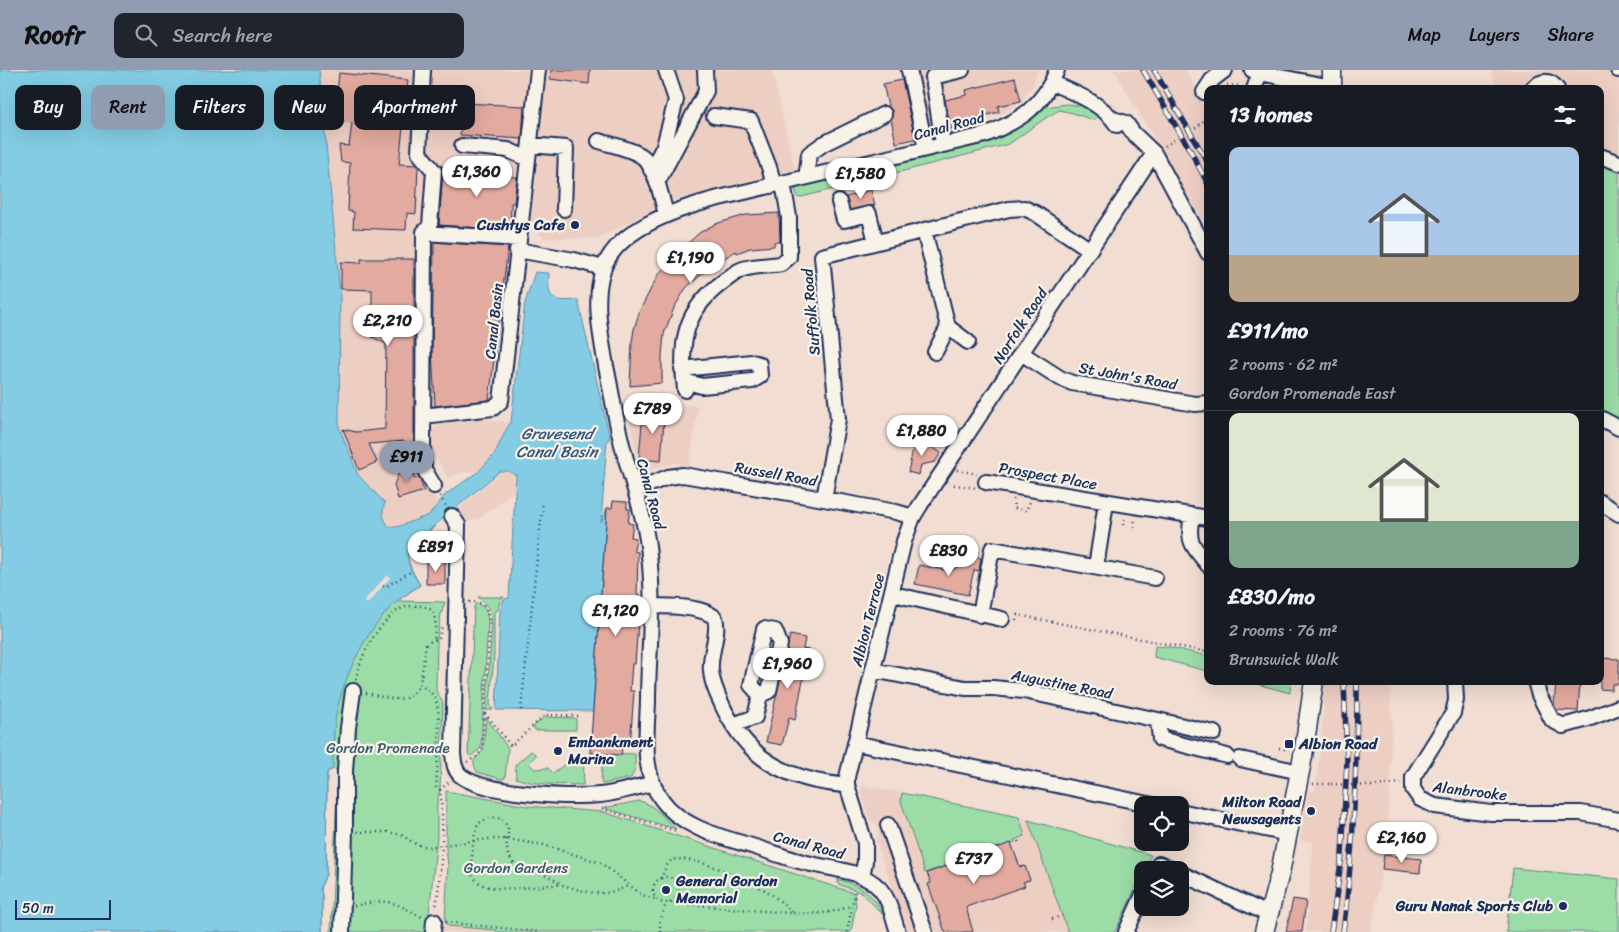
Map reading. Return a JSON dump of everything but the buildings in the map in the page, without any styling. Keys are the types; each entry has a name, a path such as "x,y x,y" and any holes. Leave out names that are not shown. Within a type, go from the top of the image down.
{"main road":[{"path":"1264,932 1270,915 1288,834 1304,778 1314,685"}],"street":[{"path":"423,70 419,153 434,171 430,226 424,233 424,469 434,486"},
{"name":"Canal Basin","path":"423,416 493,408 501,401 538,70"},
{"path":"654,176 676,100 666,70"},
{"path":"654,176 706,91 704,70"},
{"path":"909,70 926,149"},
{"path":"943,145 933,77 962,70"},
{"path":"1209,85 1225,70"},
{"path":"1254,85 1256,72 1332,82"},
{"path":"1054,76 1113,119 1118,127 1133,133 1154,153 1204,246"},
{"name":"Canal Road","path":"862,877 802,862 705,831 674,813 661,799 653,783 646,748 652,606 649,551 642,516 623,447 601,336 600,294 603,268 610,255 624,240 644,226 666,215 711,200 985,135 1011,124 1034,107 1054,76"},
{"path":"1540,80 1554,85"},
{"path":"808,176 809,154 824,144 884,114"},
{"path":"684,380 682,353 687,330 694,314 708,294 738,271 756,266 781,264 789,257 790,251 788,209 751,121 714,116"},
{"path":"599,141 641,155 647,161 654,176 666,215"},
{"path":"462,146 529,152 566,148 564,210"},
{"name":"Norfolk Road","path":"913,517 1154,153"},
{"path":"1604,157 1619,163"},
{"path":"839,202 844,220 869,214 876,242"},
{"name":"Suffolk Road","path":"824,499 838,419 822,256 1009,209 1024,208 1035,213 1089,249"},
{"path":"924,230 948,327 968,342"},
{"path":"424,233 518,245 603,268"},
{"path":"935,352 948,327"},
{"name":"St John's Road","path":"1021,353 1060,378 1070,382 1192,404 1204,403"},
{"path":"1604,420 1619,428"},
{"name":"Russell Road","path":"635,490 668,477 680,475 824,499 896,512 913,517"},
{"name":"Prospect Place","path":"986,482 1204,517"},
{"name":"Prospect Place","path":"1096,567 1106,502"},
{"path":"1604,505 1619,514"},
{"path":"1192,515 1191,543 1204,560"},
{"path":"452,516 458,525 453,754 454,766 458,772 467,779 499,789 552,795 604,794 653,783"},
{"name":"Albion Terrace","path":"862,877 865,861 865,843 847,785 855,743 904,541 913,517"},
{"path":"990,617 992,549 1155,578"},
{"path":"892,594 990,617"},
{"path":"990,617 992,598"},
{"path":"652,606 669,606 703,611 715,618 716,626 711,654 711,674 715,688 733,725 754,751 783,771 804,778 847,785"},
{"name":"Augustine Road","path":"873,670 965,688 1024,691 1214,734"},
{"name":"Alanbrooke","path":"1455,685 1454,713 1413,776 1413,789 1418,797 1428,804 1435,806 1498,813 1581,813 1619,820"},
{"path":"1536,685 1539,695 1552,720 1563,726 1619,707"},
{"path":"342,932 345,771 353,692"},
{"path":"733,725 755,717 760,695"},
{"path":"1158,720 1160,738 1304,778"},
{"path":"855,743 1134,801"},
{"path":"1189,813 1288,834"},
{"path":"888,825 925,932"},
{"path":"862,877 871,881 882,892 898,932"},
{"path":"1189,877 1270,915"},
{"path":"1126,932 1134,914"}],"path":[{"path":"1195,128 1204,119"},
{"path":"434,486 452,516"},
{"path":"521,710 543,501"},
{"path":"383,586 385,587 412,571"},
{"path":"455,602 480,602 486,607 490,623 482,750 476,757 462,765 458,772"},
{"path":"403,607 428,607 433,612 436,620 436,640 426,645 420,685 413,694 396,700 353,692 358,666 366,650 380,628 397,610 403,607"},
{"path":"990,617 1015,622 1017,615 1204,651"},
{"path":"420,685 429,690 437,702 438,709 436,788 440,790 442,802 442,845 434,926"},
{"path":"484,712 511,746 545,714 580,716"},
{"path":"1279,748 1289,750"},
{"path":"1304,778 1331,784 1371,786 1412,782"},
{"path":"601,808 682,833"},
{"path":"563,885 519,889 480,883 471,872 473,840 478,823 496,816 503,818 508,828 508,855 514,864 519,867 548,876 563,885 600,894 629,885"},
{"path":"345,831 364,833 389,832 422,846 432,847 473,840 507,839 544,845 586,857 609,868 642,895 668,903 793,912 829,912 852,905"},
{"path":"1018,841 1019,845"},
{"path":"658,900 654,895 654,887 661,879 664,870 672,860 686,859 736,875 770,893 793,912"},
{"path":"660,932 660,922 668,903 678,896 679,887 671,878 661,879"},
{"path":"848,932 855,892"},
{"path":"1052,919 1062,916"}],"shaded area":[{"path":"319,70 772,70 795,171 669,201 599,238 544,238 535,230 531,218 539,151 523,149 508,242 490,400 485,404 423,409 425,476 439,504 429,515 397,527 389,527 384,521 382,512 385,503 358,475 339,427 340,292 325,130 344,130 344,85 320,85"},
{"path":"902,70 1038,70 1033,86 1021,101 1007,111 948,136 918,143"},
{"path":"1114,70 1185,70 1195,86 1199,87 1204,98 1204,222"},
{"path":"1490,70 1619,70 1619,156 1604,150 1604,85 1496,85"},
{"path":"625,398 698,406 689,466 674,463 641,472"},
{"path":"487,419 498,422 511,422 494,455 478,472 461,472 448,479 427,440 434,428 441,424"},
{"path":"508,472 512,474 514,480 514,491 480,518 462,523 456,511 500,473"},
{"path":"1325,685 1390,685 1392,727 1390,786 1384,855 1371,932 1306,932 1313,842 1300,840 1308,791 1315,791 1320,754"},
{"path":"861,785 1019,817 1151,855 1148,861 1134,861 1134,891 1115,932 909,932 875,839 879,832 875,822 870,821"},
{"path":"437,925 480,928 496,930 496,932 437,932"}],"green space":[{"path":"1066,104 1083,106 1098,116 1093,120 1059,110 1009,144 798,198 795,189 806,184 923,157 1019,126 1046,107"},
{"path":"1604,164 1619,169 1619,425 1604,416"},
{"name":"Gordon Promenade","path":"435,526 417,540 409,551 409,564 420,585 397,601 445,602 437,638 436,690 443,703 440,790 437,802 437,837 427,932 331,932 337,790 337,770 333,769 327,772 326,874 320,888 322,895 322,932 147,932 408,546"},
{"path":"478,597 504,597 500,600 498,610 494,612 494,655 490,704 493,710 486,710 491,616 485,603"},
{"path":"476,604 484,608 488,622 481,748 471,756 468,754 474,606"},
{"path":"1155,646 1169,647 1204,655 1204,670 1154,657"},
{"path":"1261,685 1291,685 1290,693"},
{"path":"486,717 508,748 505,778 501,779 477,772 474,764 474,760 483,751"},
{"path":"544,717 574,718 576,719 576,730 535,730 534,726"},
{"path":"531,751 536,755 529,763 534,769 548,768 553,773 565,764 584,764 583,785 540,783 516,778 515,765"},
{"path":"603,753 635,754 635,769 631,778 602,784"},
{"name":"Gordon Gardens","path":"446,791 527,806 603,812 854,893 856,904 851,932 496,932 496,930 448,926 445,922 448,865 446,849"},
{"path":"902,793 1019,817 1025,836 1014,840 1015,842 925,873 901,801"},
{"path":"639,801 654,808 676,829 604,808"},
{"path":"1028,820 1151,855 1148,861 1134,861 1134,891 1115,932 1068,932"},
{"name":"Guru Nanak Sports Club","path":"1513,868 1619,879 1619,932 1506,932"},
{"path":"838,879 861,888 866,892 876,902 885,917 862,893 838,884"}],"water":[{"name":"Gravesend Canal Basin","path":"0,70 319,70 320,85 274,85 274,130 325,130 340,293 339,427 358,475 385,503 383,516 389,527 397,527 429,515 446,494 478,472 494,455 511,422 525,303 535,272 549,273 549,289 553,297 562,300 578,300 610,439 607,440 601,522 607,508 593,711 496,710 500,611 504,599 509,598 516,475 508,471 500,471 409,547 409,563 420,585 398,601 376,624 351,668 336,715 333,769 327,772 326,874 320,888 322,895 322,932 0,932"}],"pier":[{"path":"387,575 390,578 367,604 364,601"}],"railway":[{"path":"1143,70 1204,176"},
{"path":"1154,70 1204,156"},
{"path":"1331,932 1342,855 1347,761 1344,685"},
{"path":"1343,932 1350,870 1354,807 1357,685"}],"place":[{"name":"Cushtys Cafe","path":"575,225"},
{"name":"Albion Road","path":"1289,744"},
{"name":"Embankment Marina","path":"558,751"},
{"name":"Milton Road Newsagents","path":"1311,811"},
{"name":"General Gordon Memorial","path":"666,890"},
{"name":"Guru Nanak Sports Club","path":"1563,906"}]}
